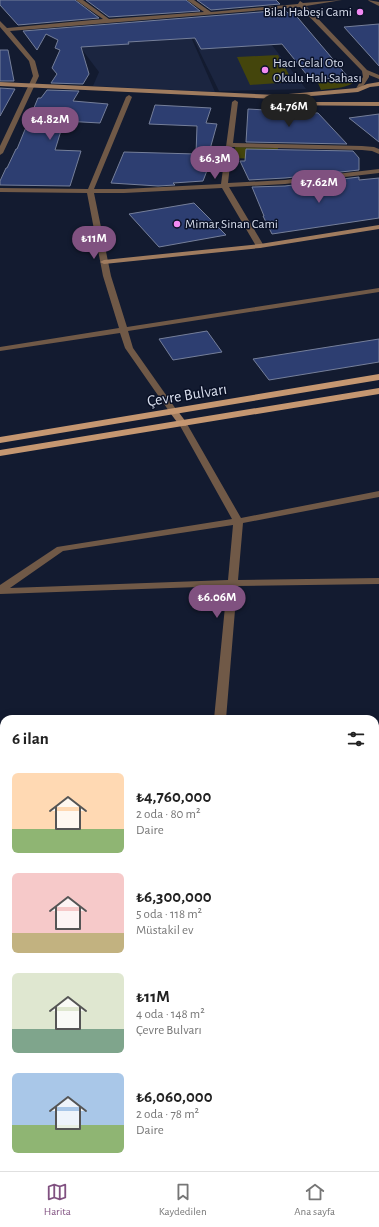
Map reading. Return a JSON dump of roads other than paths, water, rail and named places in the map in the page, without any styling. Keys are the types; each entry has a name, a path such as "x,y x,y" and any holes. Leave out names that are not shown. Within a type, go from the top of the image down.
{"main road":[{"path":"0,84 219,96 278,97 358,90 368,85 379,84"},
{"path":"0,90 235,102 379,104"},
{"path":"358,90 356,93 362,99 379,104"},
{"path":"104,262 260,246 379,228"},
{"name":"Çevre Bulvarı","path":"0,440 379,377"},
{"name":"Çevre Bulvarı","path":"0,453 379,391"},
{"path":"174,412 183,424"}],"street":[{"path":"79,0 107,20"},
{"path":"190,0 209,13"},
{"path":"295,0 304,5 365,71 379,78"},
{"path":"6,30 107,20 304,5 340,0"},
{"path":"371,0 379,4"},
{"path":"0,23 32,61 36,76 33,86 0,153"},
{"path":"358,90 366,77 365,71"},
{"path":"129,96 90,191 104,262 129,348 174,412"},
{"path":"235,102 224,185 260,246"},
{"path":"229,145 362,148 374,149 379,152"},
{"path":"0,190 124,191 284,182 379,171"},
{"path":"0,349 379,290"},
{"path":"183,424 238,521 231,583 220,715"},
{"path":"0,590 60,549 238,521 379,494"},
{"path":"0,590 231,583 379,581"}],"place":[{"name":"Bilal Habeşi Cami","path":"360,12"},
{"name":"Hacı Celal Oto Okulu Halı Sahası","path":"265,70"},
{"name":"Mimar Sinan Cami","path":"177,224"}]}
